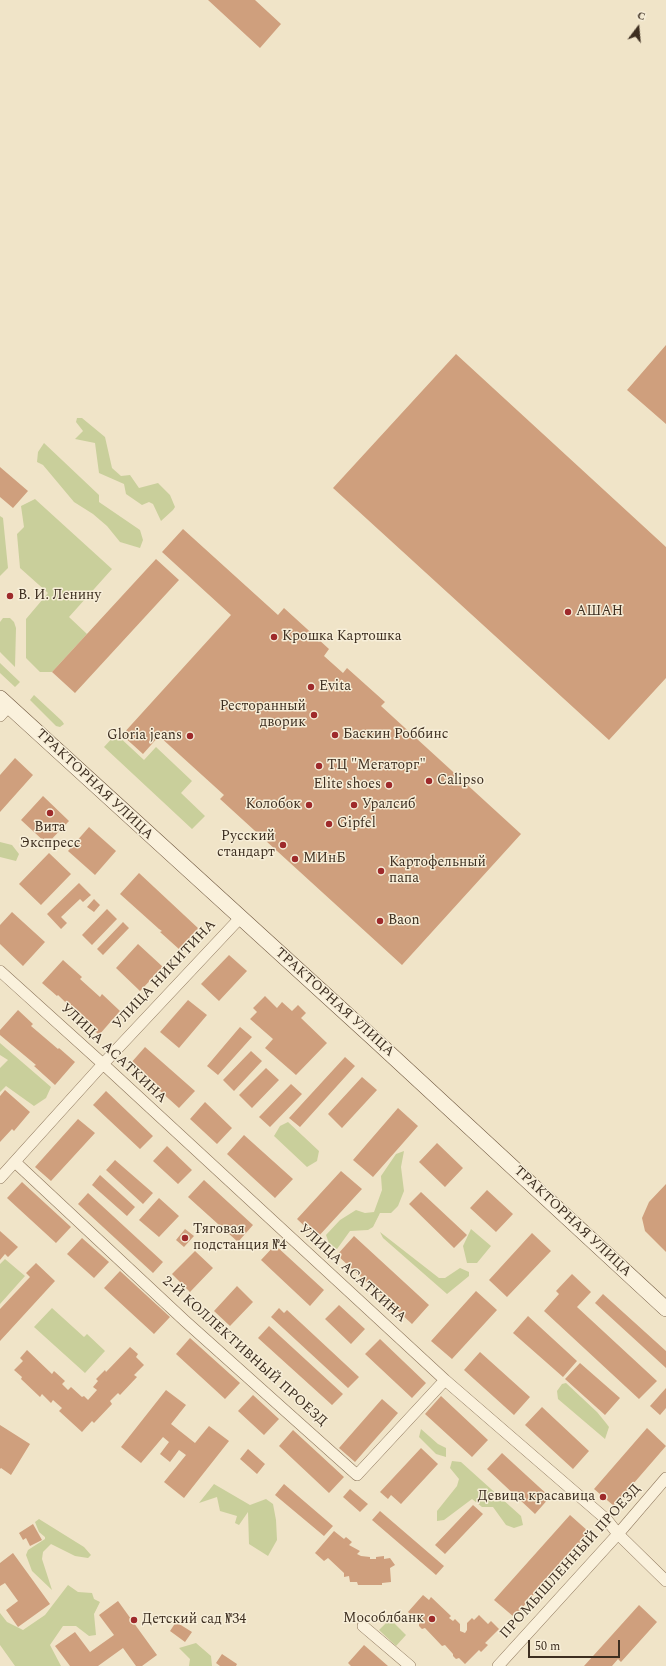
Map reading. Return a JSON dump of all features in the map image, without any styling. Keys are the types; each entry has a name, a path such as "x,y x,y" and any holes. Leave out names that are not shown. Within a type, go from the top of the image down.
{"main road":[{"name":"ТРАКТОРНАЯ УЛИЦА","path":"3,707 374,1039 666,1309"}],"street":[{"name":"УЛИЦА НИКИТИНА","path":"0,1178 103,1064 240,918"},
{"name":"УЛИЦА АСАТКИНА","path":"0,971 103,1064 445,1380 607,1520 618,1534 666,1581"},
{"name":"2-Й КОЛЛЕКТИВНЫЙ ПРОЕЗД","path":"15,1162 185,1321 357,1476 445,1380"},
{"name":"ПРОМЫШЛЕННЫЙ ПРОЕЗД","path":"498,1666 618,1534 666,1478"},
{"path":"363,1626 410,1666"}],"green space":[{"path":"77,418 82,418 105,437 112,468 121,476 130,475 139,488 158,483 170,495 175,507 173,510 161,521 153,504 149,502 142,505 126,494 124,484 99,473 95,443 75,439 83,431 76,422"},
{"path":"44,443 99,495 99,502 140,530 143,540 140,548 120,542 107,526 93,514 74,502 43,465 37,462 38,452"},
{"path":"35,499 112,569 69,617 87,634 52,672 40,672 26,658 26,619 48,593 20,568 17,534 24,527 21,506"},
{"path":"0,516 3,518 8,568 0,576"},
{"path":"3,618 10,618 14,622 16,628 15,667 0,652 0,622"},
{"path":"0,663 20,682 15,687 0,673"},
{"path":"34,695 64,724 60,727 56,726 30,700"},
{"path":"116,734 144,760 156,747 192,781 181,793 205,816 192,829 104,747"},
{"path":"0,842 12,845 19,854 16,861 0,857"},
{"path":"0,1043 51,1087 46,1098 34,1106 6,1086 0,1092 0,1068 8,1060 0,1055"},
{"path":"288,1122 319,1151 317,1161 307,1167 274,1136 280,1126"},
{"path":"404,1151 401,1167 404,1191 398,1206 391,1213 380,1213 373,1227 368,1230 350,1231 337,1249 330,1246 326,1235 340,1220 356,1210 365,1213 374,1212 382,1190 381,1176 396,1154"},
{"path":"471,1229 491,1246 477,1263 467,1263 463,1246"},
{"path":"380,1232 439,1278 445,1278 460,1268 469,1272 469,1276 447,1294 383,1238"},
{"path":"5,1259 25,1276 0,1304 0,1264"},
{"path":"52,1308 84,1337 87,1334 105,1351 85,1373 34,1327"},
{"path":"566,1383 597,1412 609,1427 605,1439 558,1399 557,1391 562,1384"},
{"path":"421,1429 438,1444 446,1448 446,1457 436,1454 419,1437"},
{"path":"452,1461 461,1462 521,1516 523,1525 514,1528 506,1525 493,1507 482,1507 472,1499 444,1520 437,1521 437,1511 457,1486 459,1479 450,1468"},
{"path":"214,1484 250,1505 266,1499 273,1504 276,1520 277,1540 268,1556 249,1544 248,1512 239,1525 235,1523 237,1516 220,1511 217,1497 199,1503"},
{"path":"39,1519 84,1547 91,1555 88,1558 75,1556 51,1544 43,1552 42,1559 52,1590 32,1571 26,1555 28,1550 45,1539 45,1537 39,1532 35,1522"},
{"path":"68,1585 78,1592 92,1593 94,1599 100,1602 94,1614 96,1635 89,1636 76,1626 63,1626 50,1645 61,1666 15,1666 0,1645 0,1613 7,1622 23,1630 45,1615"},
{"path":"390,1619 406,1635 396,1646 379,1630"},
{"path":"196,1643 211,1656 212,1666 189,1666 190,1659 179,1648"}],"building":[{"path":"208,0 255,0 281,24 260,48"},
{"path":"666,345 666,424 627,390"},
{"name":"АШАН","path":"456,354 666,547 666,678 609,740 333,488"},
{"path":"0,467 28,491 13,508 0,497"},
{"name":"ТЦ \"Мегаторг\"","path":"183,529 278,615 284,608 329,649 324,656 343,673 347,668 385,702 381,706 521,834 402,965 220,799 224,795 159,736 143,754 122,735 231,615 162,552"},
{"path":"156,559 179,580 75,693 52,672"},
{"path":"15,758 33,775 0,812 0,775"},
{"path":"43,796 69,821 47,844 21,820"},
{"path":"89,827 116,851 95,875 68,851"},
{"path":"49,853 71,874 41,905 19,884"},
{"path":"139,873 199,929 180,950 160,932 162,931 120,894"},
{"path":"79,883 91,895 83,902 80,899 61,917 67,923 61,929 47,914"},
{"path":"94,899 100,905 94,912 87,907"},
{"path":"107,909 117,919 92,945 82,935"},
{"path":"12,912 45,942 23,966 0,944 0,925"},
{"path":"123,922 129,928 103,955 97,949"},
{"path":"138,944 163,967 140,991 116,968"},
{"path":"229,955 247,971 219,1001 201,984"},
{"path":"63,960 82,977 80,979 100,997 102,994 120,1011 99,1035 58,995 57,996 42,983"},
{"path":"265,996 277,1008 282,1002 292,1011 298,1005 306,1013 301,1018 327,1043 296,1075 265,1048 273,1039 250,1019 257,1012 253,1008"},
{"path":"188,1000 207,1015 179,1048 160,1032"},
{"path":"18,1010 33,1024 31,1026 75,1062 55,1085 34,1066 36,1065 0,1035 0,1030"},
{"path":"240,1027 252,1037 218,1075 207,1066"},
{"path":"145,1047 195,1091 179,1108 130,1064"},
{"path":"251,1051 262,1061 234,1091 223,1080"},
{"path":"345,1057 355,1066 300,1127 289,1118"},
{"path":"266,1068 279,1080 252,1108 239,1095"},
{"path":"362,1077 377,1090 342,1128 328,1114"},
{"path":"291,1084 302,1094 270,1127 259,1117"},
{"path":"5,1090 30,1112 14,1131 12,1129 0,1142 0,1096"},
{"path":"106,1091 153,1136 140,1149 93,1105"},
{"path":"205,1102 232,1128 217,1144 190,1119"},
{"path":"398,1108 418,1126 373,1177 353,1160"},
{"path":"78,1119 95,1133 51,1181 35,1167"},
{"path":"244,1135 293,1179 275,1198 227,1154"},
{"path":"437,1143 463,1168 445,1187 419,1162"},
{"path":"167,1146 192,1170 178,1184 153,1161"},
{"path":"115,1160 153,1193 143,1204 106,1170"},
{"path":"341,1171 362,1189 317,1238 297,1219"},
{"path":"100,1175 135,1207 127,1216 92,1185"},
{"path":"204,1180 253,1225 238,1242 188,1197"},
{"path":"22,1182 71,1227 56,1243 7,1198"},
{"path":"666,1184 666,1252 645,1231 642,1218 649,1202"},
{"path":"487,1190 513,1214 496,1232 470,1208"},
{"path":"421,1192 467,1235 454,1248 409,1204"},
{"path":"88,1193 163,1262 153,1273 78,1204"},
{"path":"159,1198 179,1216 159,1237 139,1220"},
{"name":"Тяговая подстанция №4","path":"185,1229 194,1236 184,1247 176,1240"},
{"path":"0,1231 18,1247 8,1257 5,1254 0,1260"},
{"path":"532,1233 551,1251 507,1297 489,1280"},
{"path":"354,1236 429,1305 412,1324 337,1255"},
{"path":"82,1238 109,1262 94,1278 67,1254"},
{"path":"275,1245 324,1290 310,1306 261,1260"},
{"path":"195,1251 213,1268 190,1292 172,1274"},
{"path":"36,1263 55,1281 0,1341 0,1309 30,1277 26,1273"},
{"path":"120,1271 170,1317 154,1334 104,1288"},
{"path":"572,1274 591,1292 577,1307 657,1381 639,1399 544,1311 559,1294 556,1291"},
{"path":"237,1286 253,1302 230,1326 214,1311"},
{"path":"476,1291 497,1310 452,1359 431,1341"},
{"path":"603,1294 666,1351 666,1368 595,1303"},
{"path":"339,1305 365,1329 351,1344 325,1319"},
{"path":"279,1308 284,1313 287,1310 359,1377 348,1388 271,1317"},
{"path":"528,1316 577,1361 563,1377 513,1333"},
{"path":"269,1326 343,1394 332,1405 258,1338"},
{"path":"190,1338 240,1383 225,1399 176,1354"},
{"path":"380,1339 426,1383 412,1398 365,1354"},
{"path":"130,1347 138,1354 136,1357 144,1365 134,1375 137,1377 120,1395 118,1393 110,1401 112,1404 94,1423 92,1421 82,1432 59,1411 62,1408 53,1400 51,1403 42,1394 40,1397 21,1379 22,1377 14,1370 23,1361 20,1358 27,1350 52,1374 54,1371 65,1381 62,1384 68,1390 71,1387 82,1397 84,1396 88,1400 97,1390 93,1387 98,1381 96,1379 105,1370 106,1372"},
{"path":"480,1352 530,1397 514,1415 464,1370"},
{"path":"580,1363 620,1398 605,1415 565,1379"},
{"path":"666,1388 666,1408 660,1415 650,1406"},
{"path":"166,1390 186,1405 171,1424 195,1443 209,1426 229,1441 184,1498 164,1482 186,1455 179,1450 170,1462 160,1454 169,1442 163,1437 141,1463 121,1447"},
{"path":"253,1395 279,1419 264,1435 238,1411"},
{"path":"441,1396 488,1440 472,1457 425,1414"},
{"path":"382,1399 398,1413 355,1462 339,1448"},
{"path":"542,1407 589,1451 573,1469 525,1425"},
{"path":"0,1425 30,1444 11,1475 1,1468 0,1469"},
{"path":"647,1428 666,1446 614,1506 594,1489"},
{"path":"293,1430 344,1477 329,1493 279,1446"},
{"path":"421,1448 438,1464 401,1504 391,1495 388,1499 380,1492"},
{"path":"248,1449 265,1464 257,1474 240,1459"},
{"path":"502,1453 550,1497 535,1514 487,1469"},
{"path":"284,1484 333,1526 324,1536 275,1495"},
{"path":"350,1489 368,1504 360,1512 343,1497"},
{"path":"473,1505 483,1514 445,1554 435,1545"},
{"path":"380,1511 444,1566 436,1575 372,1520"},
{"path":"570,1515 589,1532 514,1617 494,1600"},
{"path":"33,1524 42,1540 30,1546 26,1538 23,1540 19,1533"},
{"path":"334,1531 344,1539 346,1537 352,1542 349,1545 360,1551 357,1554 361,1556 370,1557 370,1559 376,1559 376,1557 384,1556 384,1559 390,1558 395,1565 390,1568 391,1582 382,1583 382,1585 358,1585 357,1582 350,1582 349,1576 344,1577 344,1573 328,1558 324,1561 315,1553"},
{"path":"13,1553 50,1604 18,1627 6,1610 18,1601 5,1583 0,1586 0,1563"},
{"path":"423,1595 429,1600 431,1597 451,1616 449,1618 453,1621 455,1619 460,1624 460,1631 465,1633 467,1630 467,1623 472,1618 474,1620 479,1615 488,1624 491,1621 499,1629 485,1643 488,1645 481,1652 479,1650 465,1664 459,1658 456,1659 445,1645 442,1646 425,1628 422,1629 419,1626 419,1623 408,1612"},
{"path":"118,1601 157,1655 142,1666 136,1666 123,1648 98,1666 70,1666 55,1646 75,1632 90,1652 114,1635 99,1615"},
{"path":"639,1605 657,1622 621,1662 618,1659 612,1666 584,1666"},
{"path":"176,1622 192,1632 185,1642 170,1631"},
{"path":"364,1645 388,1666 351,1666 348,1663"},
{"path":"222,1654 237,1664 236,1666 220,1666 216,1663"}],"place":[{"name":"В. И. Ленину","path":"10,596"},
{"name":"АШАН","path":"568,612"},
{"name":"Крошка Картошка","path":"274,637"},
{"name":"Evita","path":"311,687"},
{"name":"Ресторанный дворик","path":"314,715"},
{"name":"Баскин Роббинс","path":"335,735"},
{"name":"Gloria jeans","path":"190,736"},
{"name":"ТЦ \"Мегаторг\"","path":"319,766"},
{"name":"Calipso","path":"429,781"},
{"name":"Elite shoes","path":"389,785"},
{"name":"Колобок","path":"309,805"},
{"name":"Уралсиб","path":"354,805"},
{"name":"Вита Экспресс","path":"50,813"},
{"name":"Gipfel","path":"329,824"},
{"name":"Русский стандарт","path":"283,845"},
{"name":"МИнБ","path":"295,859"},
{"name":"Картофельный папа","path":"381,871"},
{"name":"Baon","path":"380,921"},
{"name":"Тяговая подстанция №4","path":"185,1238"},
{"name":"Девица красавица","path":"603,1497"},
{"name":"Мособлбанк","path":"432,1619"},
{"name":"Детский сад №34","path":"134,1620"}]}
